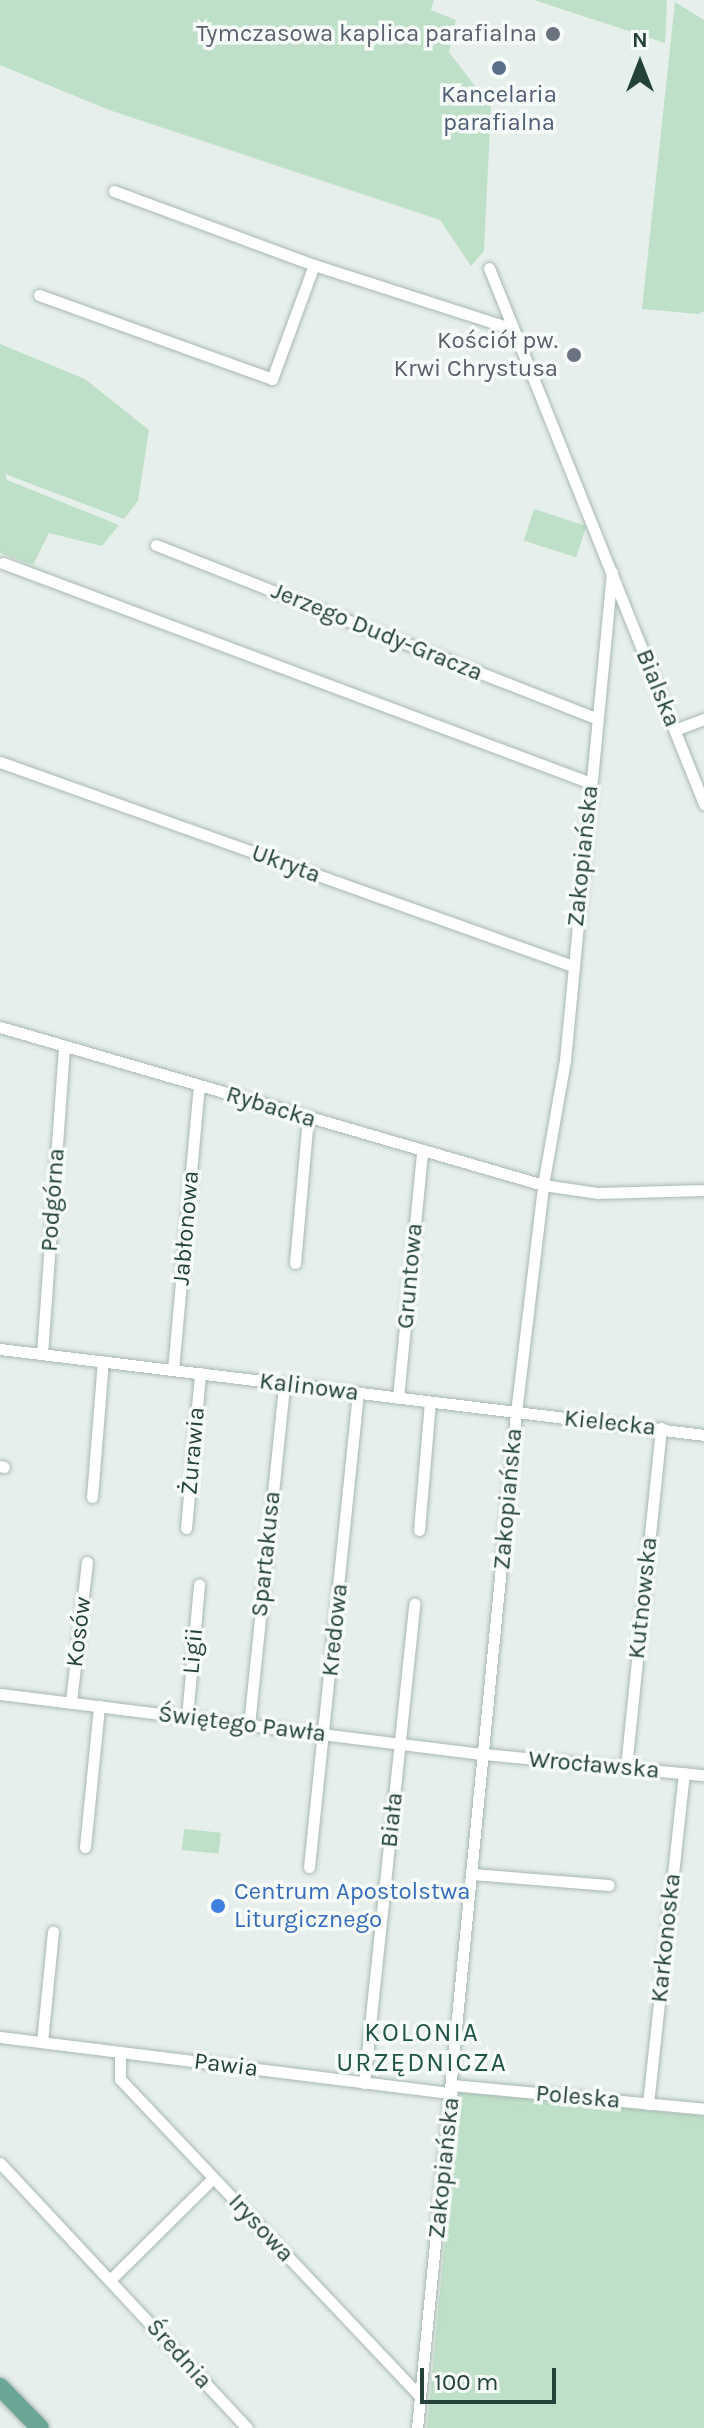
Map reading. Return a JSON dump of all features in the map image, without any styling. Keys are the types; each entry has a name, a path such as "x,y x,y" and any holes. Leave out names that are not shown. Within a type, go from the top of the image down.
{"main road":[{"path":"0,2387 40,2428"}],"street":[{"path":"114,191 314,265 510,328"},
{"path":"39,295 272,379 314,265"},
{"name":"Bialska","path":"489,268 510,328 704,804"},
{"name":"Jerzego Dudy-Gracza","path":"156,545 597,719"},
{"path":"3,563 591,783"},
{"name":"Zakopiańska","path":"417,2428 516,1413 543,1185 565,1060 612,572"},
{"path":"675,730 704,719"},
{"name":"Ukryta","path":"0,762 573,966"},
{"name":"Rybacka","path":"0,1027 422,1153 543,1185 598,1193 704,1190"},
{"name":"Podgórna","path":"42,1354 64,1047"},
{"name":"Jabłonowa","path":"173,1370 199,1086"},
{"path":"295,1263 308,1118"},
{"name":"Gruntowa","path":"398,1398 422,1153"},
{"name":"Kalinowa","path":"0,1349 516,1413"},
{"path":"92,1497 103,1361"},
{"name":"Żurawia","path":"186,1528 200,1373"},
{"name":"Spartakusa","path":"249,1725 284,1384"},
{"name":"Kredowa","path":"309,1867 358,1393"},
{"path":"419,1530 430,1402"},
{"name":"Kielecka","path":"516,1413 704,1435"},
{"name":"Kutnowska","path":"626,1767 661,1428"},
{"name":"Kosów","path":"71,1702 87,1562"},
{"name":"Ligii","path":"187,1717 199,1585"},
{"name":"Biała","path":"364,2083 414,1604"},
{"name":"Świętego Pawła","path":"0,1694 484,1754"},
{"path":"85,1847 99,1706"},
{"name":"Wrocławska","path":"484,1754 704,1775"},
{"name":"Karkonoska","path":"648,2104 684,1773"},
{"path":"472,1874 609,1885"},
{"path":"42,2042 53,1932"},
{"name":"Pawia","path":"0,2037 364,2083 452,2089"},
{"name":"Irysowa","path":"120,2052 120,2079 420,2396"},
{"name":"Poleska","path":"452,2089 704,2109"},
{"name":"Średnia","path":"0,2163 112,2278 247,2428"},
{"path":"112,2278 213,2178"}],"green space":[{"path":"0,0 434,0 431,10 456,20 449,52 491,107 484,251 471,266 440,220 109,110 0,65"},
{"path":"534,0 667,0 665,43"},
{"path":"675,2 704,20 704,311 698,314 642,309"},
{"path":"0,344 85,379 149,430 138,501 124,519 5,474 7,480 119,525 102,546 49,533 33,565 0,553"},
{"path":"534,509 586,526 576,557 524,540"},
{"path":"184,1829 221,1833 219,1854 182,1850"},
{"path":"459,2092 704,2116 704,2428 427,2428"}],"place":[{"name":"Tymczasowa kaplica parafialna","path":"553,34"},
{"name":"Kancelaria parafialna","path":"499,68"},
{"name":"Kościół pw. Krwi Chrystusa","path":"574,355"},
{"name":"Centrum Apostolstwa Liturgicznego","path":"218,1906"}],"district":[{"name":"KOLONIA URZĘDNICZA","path":"422,2048"}]}
